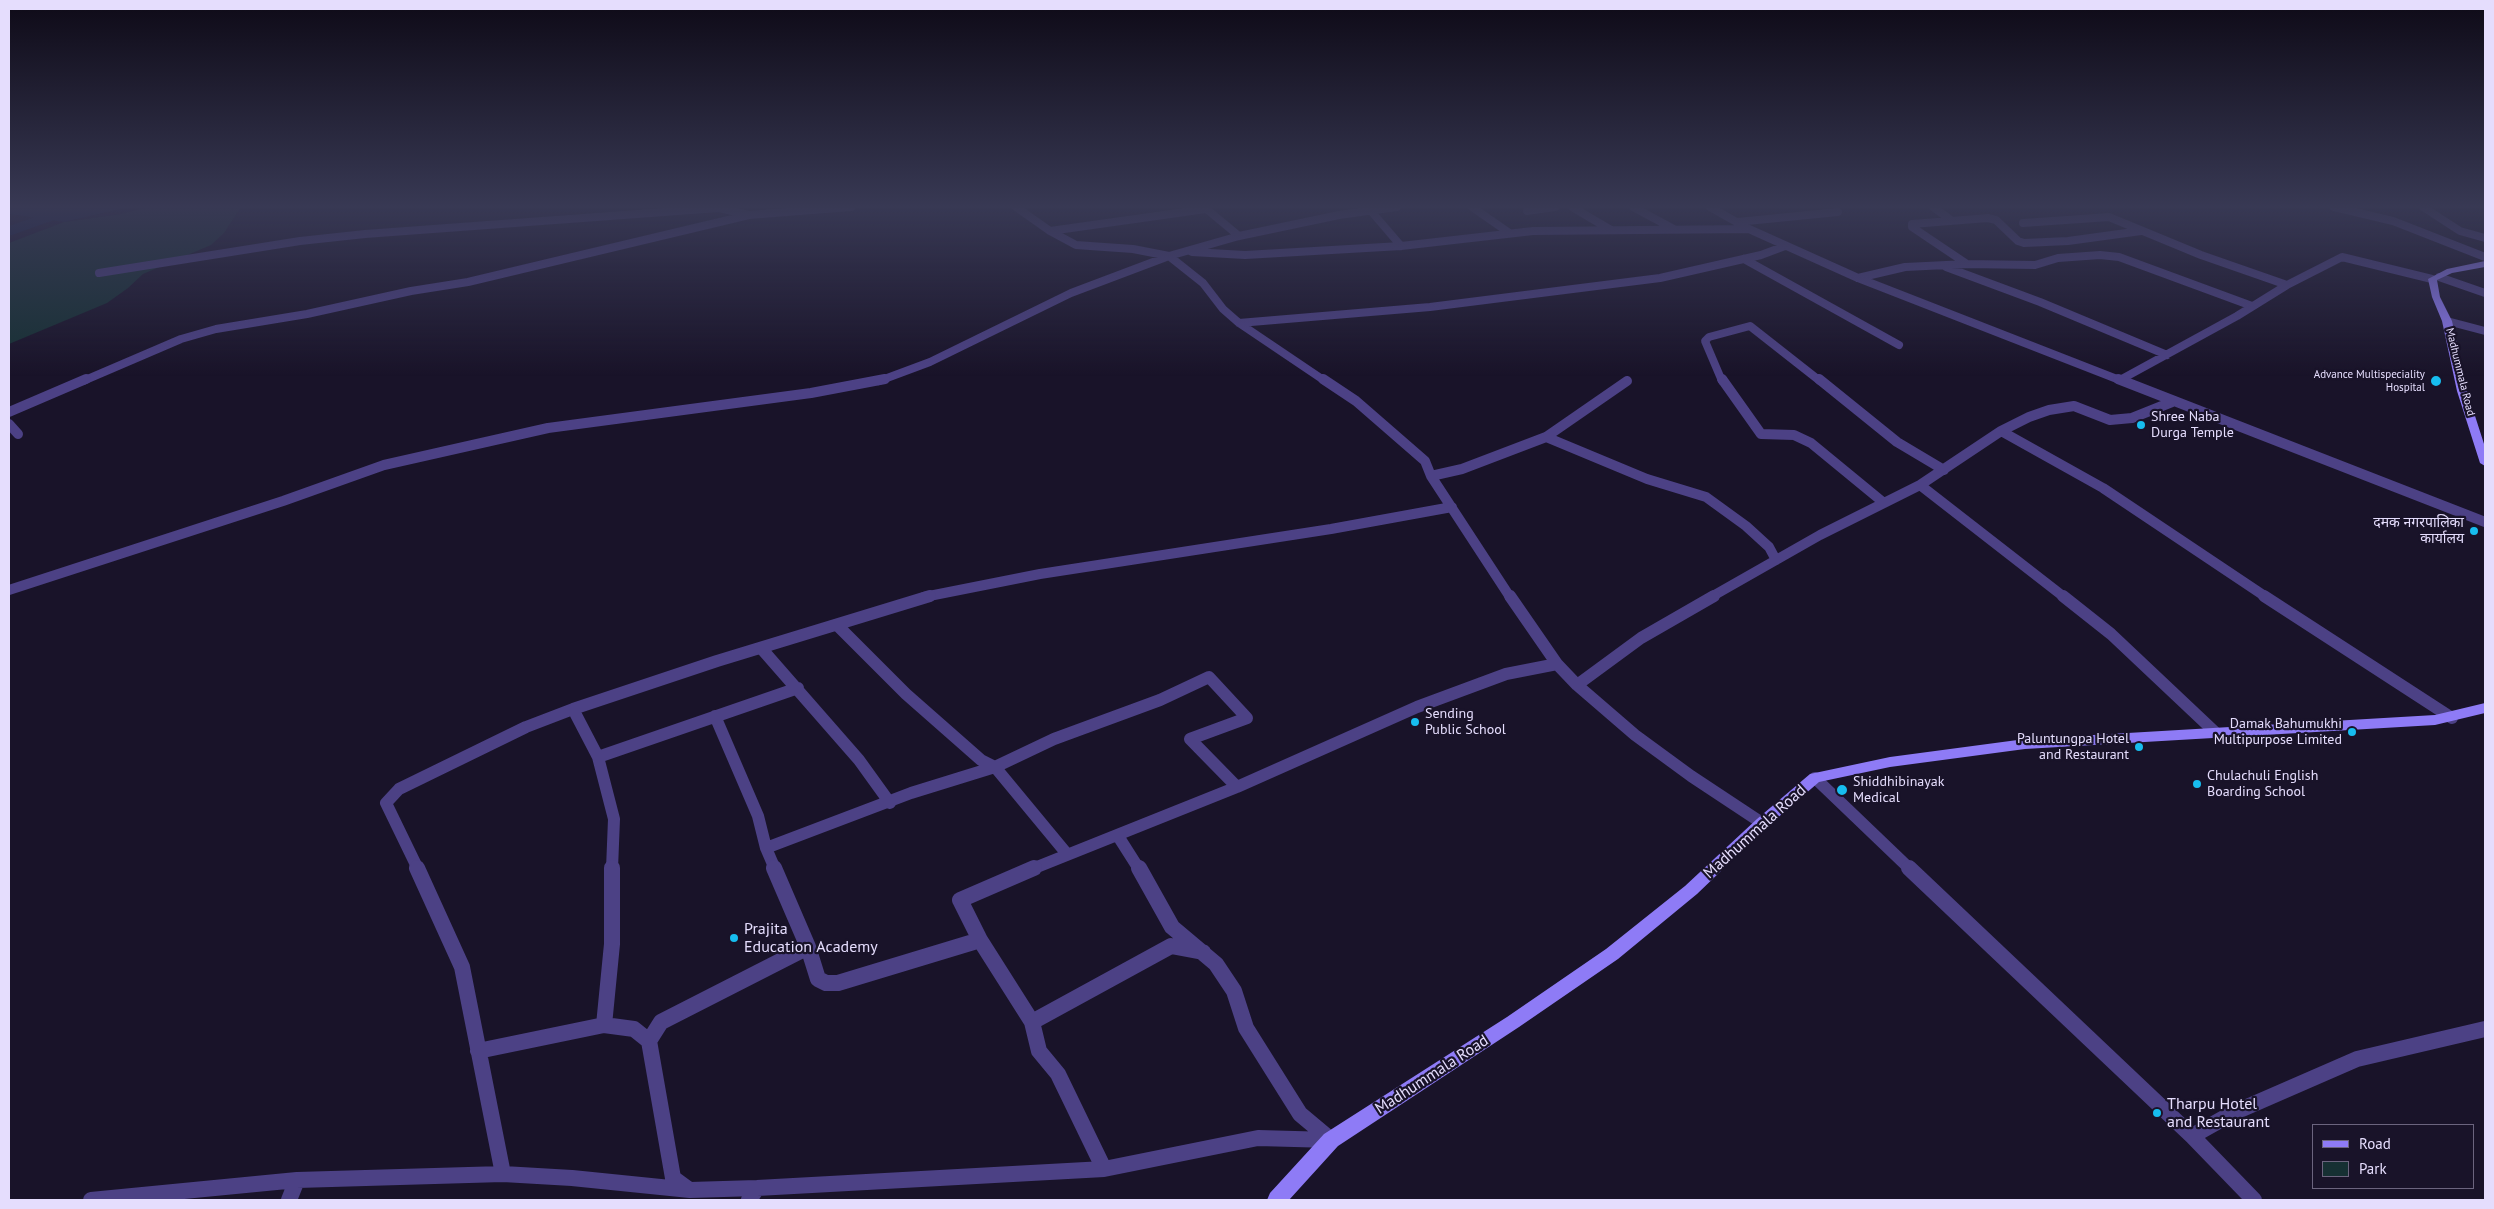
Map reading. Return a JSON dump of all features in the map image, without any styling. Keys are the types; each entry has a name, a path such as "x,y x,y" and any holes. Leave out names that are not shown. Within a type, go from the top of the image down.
{"street":[{"path":"99,273 159,263"},
{"path":"9,412 190,336 216,329 307,314 411,291 468,282 546,263"},
{"path":"9,590 283,501 384,465 548,428 811,393 887,379 930,362 1071,293 1149,263"},
{"path":"1178,263 1203,284 1222,309 1239,323 1356,401 1425,462 1431,476 1482,557 1557,664 1577,685 1635,735 1691,776 1762,823"},
{"path":"1239,323 1291,317 1430,307 1660,278 1724,263"},
{"path":"1752,263 1899,345"},
{"path":"1825,263 2172,402 2485,522"},
{"path":"1858,278 1905,267 2040,263"},
{"path":"2136,263 2252,306"},
{"path":"2225,263 2287,285"},
{"path":"2120,380 2167,355 2287,285 2329,263"},
{"path":"2370,263 2435,278 2485,293"},
{"path":"2435,278 2450,271 2485,264"},
{"path":"1942,265 2040,302 2167,355"},
{"name":"Madhummala Road","path":"2435,278 2436,297 2447,321 2462,391 2485,463"},
{"path":"2447,321 2485,331"},
{"path":"1884,503 1811,443 1794,435 1761,434 1723,382 1705,341 1709,337 1750,326 1756,329 1897,442 1944,470"},
{"path":"1431,476 1462,469 1546,437 1627,380"},
{"path":"1577,685 1641,638 1776,560 1920,485 2001,431 2049,410 2074,406 2110,420 2132,418 2172,402"},
{"path":"9,424 18,434"},
{"path":"2001,431 2103,488 2304,624 2452,718"},
{"path":"1546,437 1647,479 1706,497 1746,526 1769,547 1776,560"},
{"path":"1920,485 2111,634 2217,734"},
{"path":"503,1174 462,967 445,925 386,802 399,789 526,727 573,709 921,598 1040,574 1331,529 1452,507"},
{"path":"837,625 906,694 951,731 982,760 995,767 1067,854"},
{"path":"760,648 798,688 859,760 890,803"},
{"path":"1104,1169 1058,1074 1039,1051 1032,1022 980,940 960,900 1067,854 1118,836 1236,787 1417,707 1506,674 1557,664"},
{"path":"766,848 890,803 911,793 995,767 1054,739 1160,700 1209,677 1247,718 1190,738 1236,787"},
{"path":"598,757 798,688"},
{"path":"573,709 597,703"},
{"name":"Madhummala Road","path":"1277,1200 1332,1140 1513,1022 1612,954 1691,890 1762,823 1815,778 1890,762 2025,744 2344,727 2452,718 2485,708"},
{"path":"573,709 598,757 614,818 612,944 604,1025"},
{"path":"714,716 758,816 766,848 808,948 818,979 826,983 838,983 980,940"},
{"path":"1815,778 2085,1037 2192,1136 2254,1200"},
{"path":"1118,836 1154,892 1172,927 1216,964 1234,991 1246,1028 1273,1074 1300,1114 1332,1140"},
{"path":"1032,1022 1171,946 1204,952"},
{"path":"690,1190 673,1178 660,1116 649,1041 662,1022 808,948"},
{"path":"478,1051 604,1025 634,1029 649,1041"},
{"path":"2192,1136 2233,1113 2357,1059 2485,1029"},
{"path":"91,1200 298,1180 503,1174 572,1178 690,1190 753,1194 1104,1169 1258,1138 1332,1140"},
{"path":"289,1200 298,1180"}],"green space":[{"path":"9,263 168,263 143,274 107,303 9,344"}],"place":[{"name":"Advance Multispeciality Hospital","path":"2436,381"},
{"name":"Shree Naba Durga Temple","path":"2141,425"},
{"name":"दमक नगरपालिका कार्यालय","path":"2474,531"},
{"name":"Sending Public School","path":"1415,722"},
{"name":"Damak Bahumukhi Multipurpose Limited","path":"2352,732"},
{"name":"Paluntungpa Hotel and Restaurant","path":"2139,747"},
{"name":"Chulachuli English Boarding School","path":"2197,784"},
{"name":"Shiddhibinayak Medical","path":"1842,790"},
{"name":"Prajita Education Academy","path":"734,938"},
{"name":"Tharpu Hotel and Restaurant","path":"2157,1113"}]}
